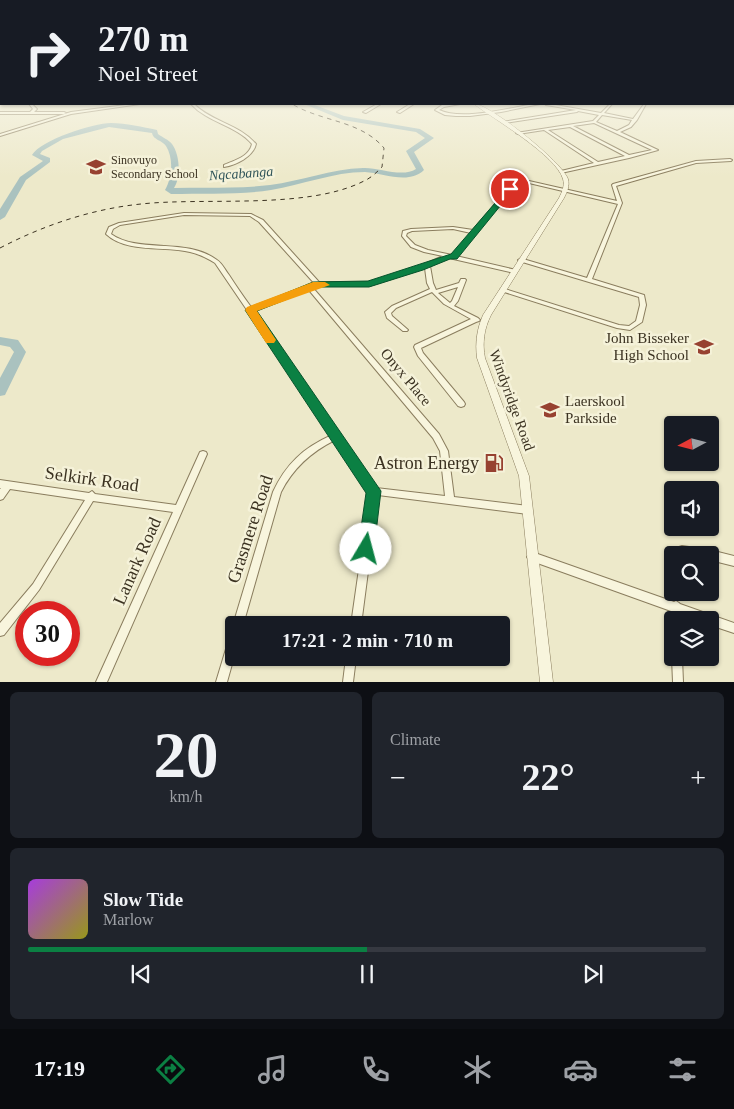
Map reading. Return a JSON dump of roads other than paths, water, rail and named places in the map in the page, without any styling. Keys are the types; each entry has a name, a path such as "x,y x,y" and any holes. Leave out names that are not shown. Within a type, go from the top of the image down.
{"street":[{"path":"0,135 68,114"},
{"path":"205,114 250,139 254,144 254,150 248,155 225,166"},
{"path":"449,114 464,114"},
{"path":"492,114 518,133 562,172 565,179 566,192"},
{"path":"504,122 556,114"},
{"path":"594,122 601,114 634,120"},
{"path":"618,132 628,128 638,114"},
{"path":"518,133 594,122 656,149 630,157 562,172"},
{"path":"571,126 630,157"},
{"path":"546,130 598,164"},
{"path":"589,280 620,203 614,185 691,163 730,160"},
{"path":"357,616 374,491 335,437 250,310 314,286 363,285 451,256 510,189 521,183 529,182 620,203"},
{"name":"Windyridge Road","path":"547,682 522,468 481,358 479,342 480,321 503,290 566,192"},
{"name":"Onyx Place","path":"250,310 223,269 206,254 182,247 126,243 114,240 109,236 109,231 114,226 127,222 184,214 251,215 261,221 436,436 444,451 450,500"},
{"path":"474,232 446,228 412,230 404,234 409,243 418,249 514,271"},
{"path":"503,290 624,328 634,326 638,322 643,305 643,298 639,295 521,260"},
{"path":"427,265 434,291 451,306 480,321"},
{"path":"405,330 389,317 388,312 394,307 462,282 451,306"},
{"path":"461,404 420,354 417,347 480,321"},
{"name":"Grasmere Road","path":"241,616 277,492 283,479 302,456 322,442 335,437"},
{"name":"Lanark Road","path":"101,682 203,454"},
{"path":"0,496 4,484"},
{"name":"Selkirk Road","path":"4,484 92,495 179,509"},
{"path":"374,491 528,510"},
{"path":"0,632 36,587 92,495"},
{"path":"532,557 676,606 734,628"},
{"path":"719,557 734,561"},
{"path":"676,606 676,611"},
{"path":"221,682 226,666"},
{"path":"348,682 350,666"},
{"path":"677,666 678,682"}],"waterway":[{"name":"Nqcabanga","path":"0,217 26,175 46,162 47,160 36,155 39,150 61,138 109,125 155,131 155,135 169,145 175,166 173,183 169,190 171,191 269,188 331,174 365,170 394,174 414,174 420,170 410,151 430,138 418,130 343,118 332,114"},
{"name":"Nqcabanga","path":"0,341 14,343 20,352 0,391"}],"railway":[{"path":"0,248 51,225 104,210 123,206 167,202 256,201 314,196 341,190 364,181 382,167 384,148 374,139 352,127 313,114"}],"place":[{"name":"Sinovuyo Secondary School","path":"96,167"},
{"name":"John Bisseker High School","path":"704,347"},
{"name":"Laerskool Parkside","path":"550,410"},
{"name":"Astron Energy","path":"494,463"}]}
